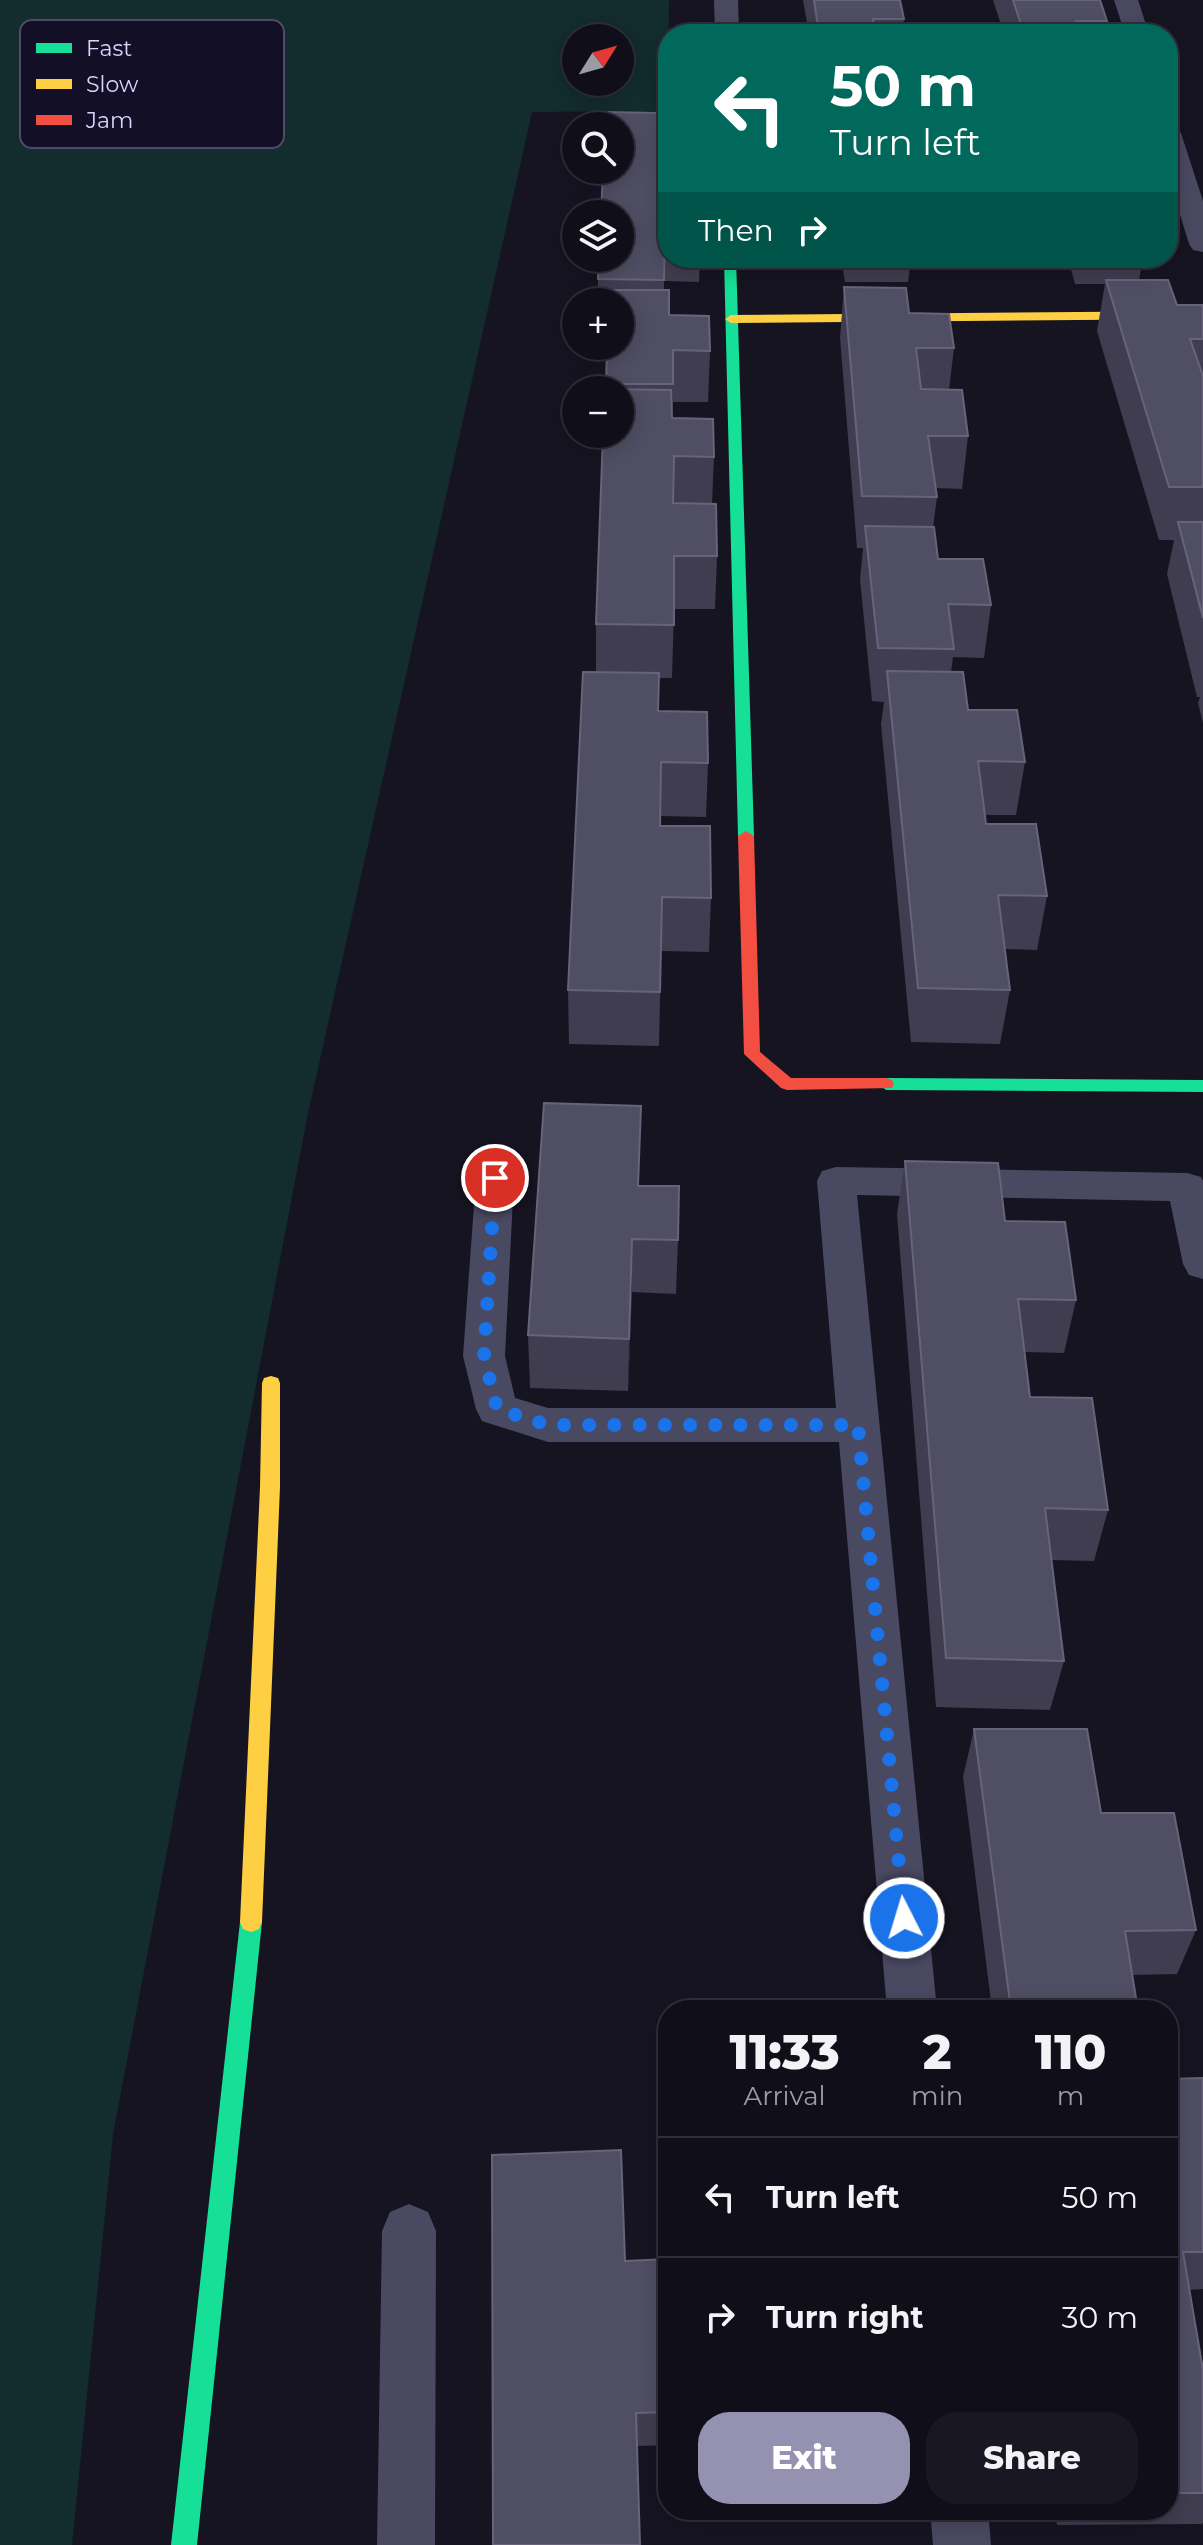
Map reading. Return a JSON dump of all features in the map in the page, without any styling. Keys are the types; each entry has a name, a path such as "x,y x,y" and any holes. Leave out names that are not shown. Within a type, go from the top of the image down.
{"street":[{"path":"726,0 727,24"},
{"path":"1126,0 1134,24"},
{"path":"1178,165 1203,244"},
{"path":"730,268 752,1054 787,1084 1203,1086"},
{"path":"731,319 1203,315"},
{"path":"184,2545 251,1924 271,1383"}],"lane":[{"path":"495,1178 484,1356 497,1409 548,1425 858,1425"},
{"path":"911,2000 836,1181 1195,1186 1203,1264"},
{"path":"406,2545 409,2231"},
{"path":"960,2520 962,2545"}],"green space":[{"path":"0,0 669,0 669,24 658,24 658,111 532,112 308,1113 113,2134 72,2545 0,2545"}],"building":[{"path":"814,0 900,0 904,19 873,19 874,24 818,24"},
{"path":"1013,0 1100,0 1107,21 1076,21 1077,24 1021,24"},
{"path":"634,112 658,113 658,268 664,268 664,280 598,279 598,272 634,272 634,200 602,200 602,184 634,184"},
{"path":"1106,280 1168,280 1177,305 1203,305 1203,339 1190,339 1203,376 1203,487 1169,487"},
{"path":"844,287 906,288 909,313 949,314 954,348 916,348 921,389 962,390 968,436 928,436 937,497 862,496"},
{"path":"634,290 669,290 669,315 709,316 710,351 673,350 673,384 634,384 634,376 606,376 607,360 634,360"},
{"path":"634,389 671,390 672,418 713,419 714,457 674,456 673,503 716,504 717,556 674,556 674,625 596,624 602,448 634,448"},
{"path":"1178,522 1203,522 1203,618"},
{"path":"865,526 934,527 938,559 983,559 991,605 948,604 954,649 878,648"},
{"path":"887,671 963,672 968,710 1017,710 1025,762 978,761 986,824 1036,824 1047,896 998,895 1010,990 918,988"},
{"path":"583,672 659,673 658,711 707,712 708,763 661,762 660,826 710,826 711,898 662,897 660,992 568,990"},
{"path":"544,1103 641,1106 638,1186 679,1186 678,1240 632,1239 629,1339 528,1335"},
{"path":"905,1161 998,1163 1005,1221 1065,1222 1076,1300 1018,1299 1030,1397 1092,1398 1108,1510 1045,1508 1064,1661 946,1658"},
{"path":"974,1729 1087,1729 1101,1813 1174,1813 1196,1930 1125,1931 1136,2000 1010,2000"},
{"path":"1203,2078 1203,2252 1183,2252 1203,2370 1203,2493 1178,2493 1178,2079"},
{"path":"621,2150 625,2261 658,2259 658,2412 636,2413 640,2545 493,2545 492,2155"}],"traffic: fast":[{"path":"730,268 746,836"},
{"path":"886,1084 1203,1086"},
{"path":"184,2545 251,1922"}],"traffic: slow":[{"path":"731,319 1203,315"},
{"path":"251,1922 270,1487 271,1383"}],"traffic: jam":[{"path":"746,836 752,1054 787,1084 886,1084"}],"route":[{"path":"495,1178 484,1356 497,1409 548,1425 858,1425 904,1918"}]}
